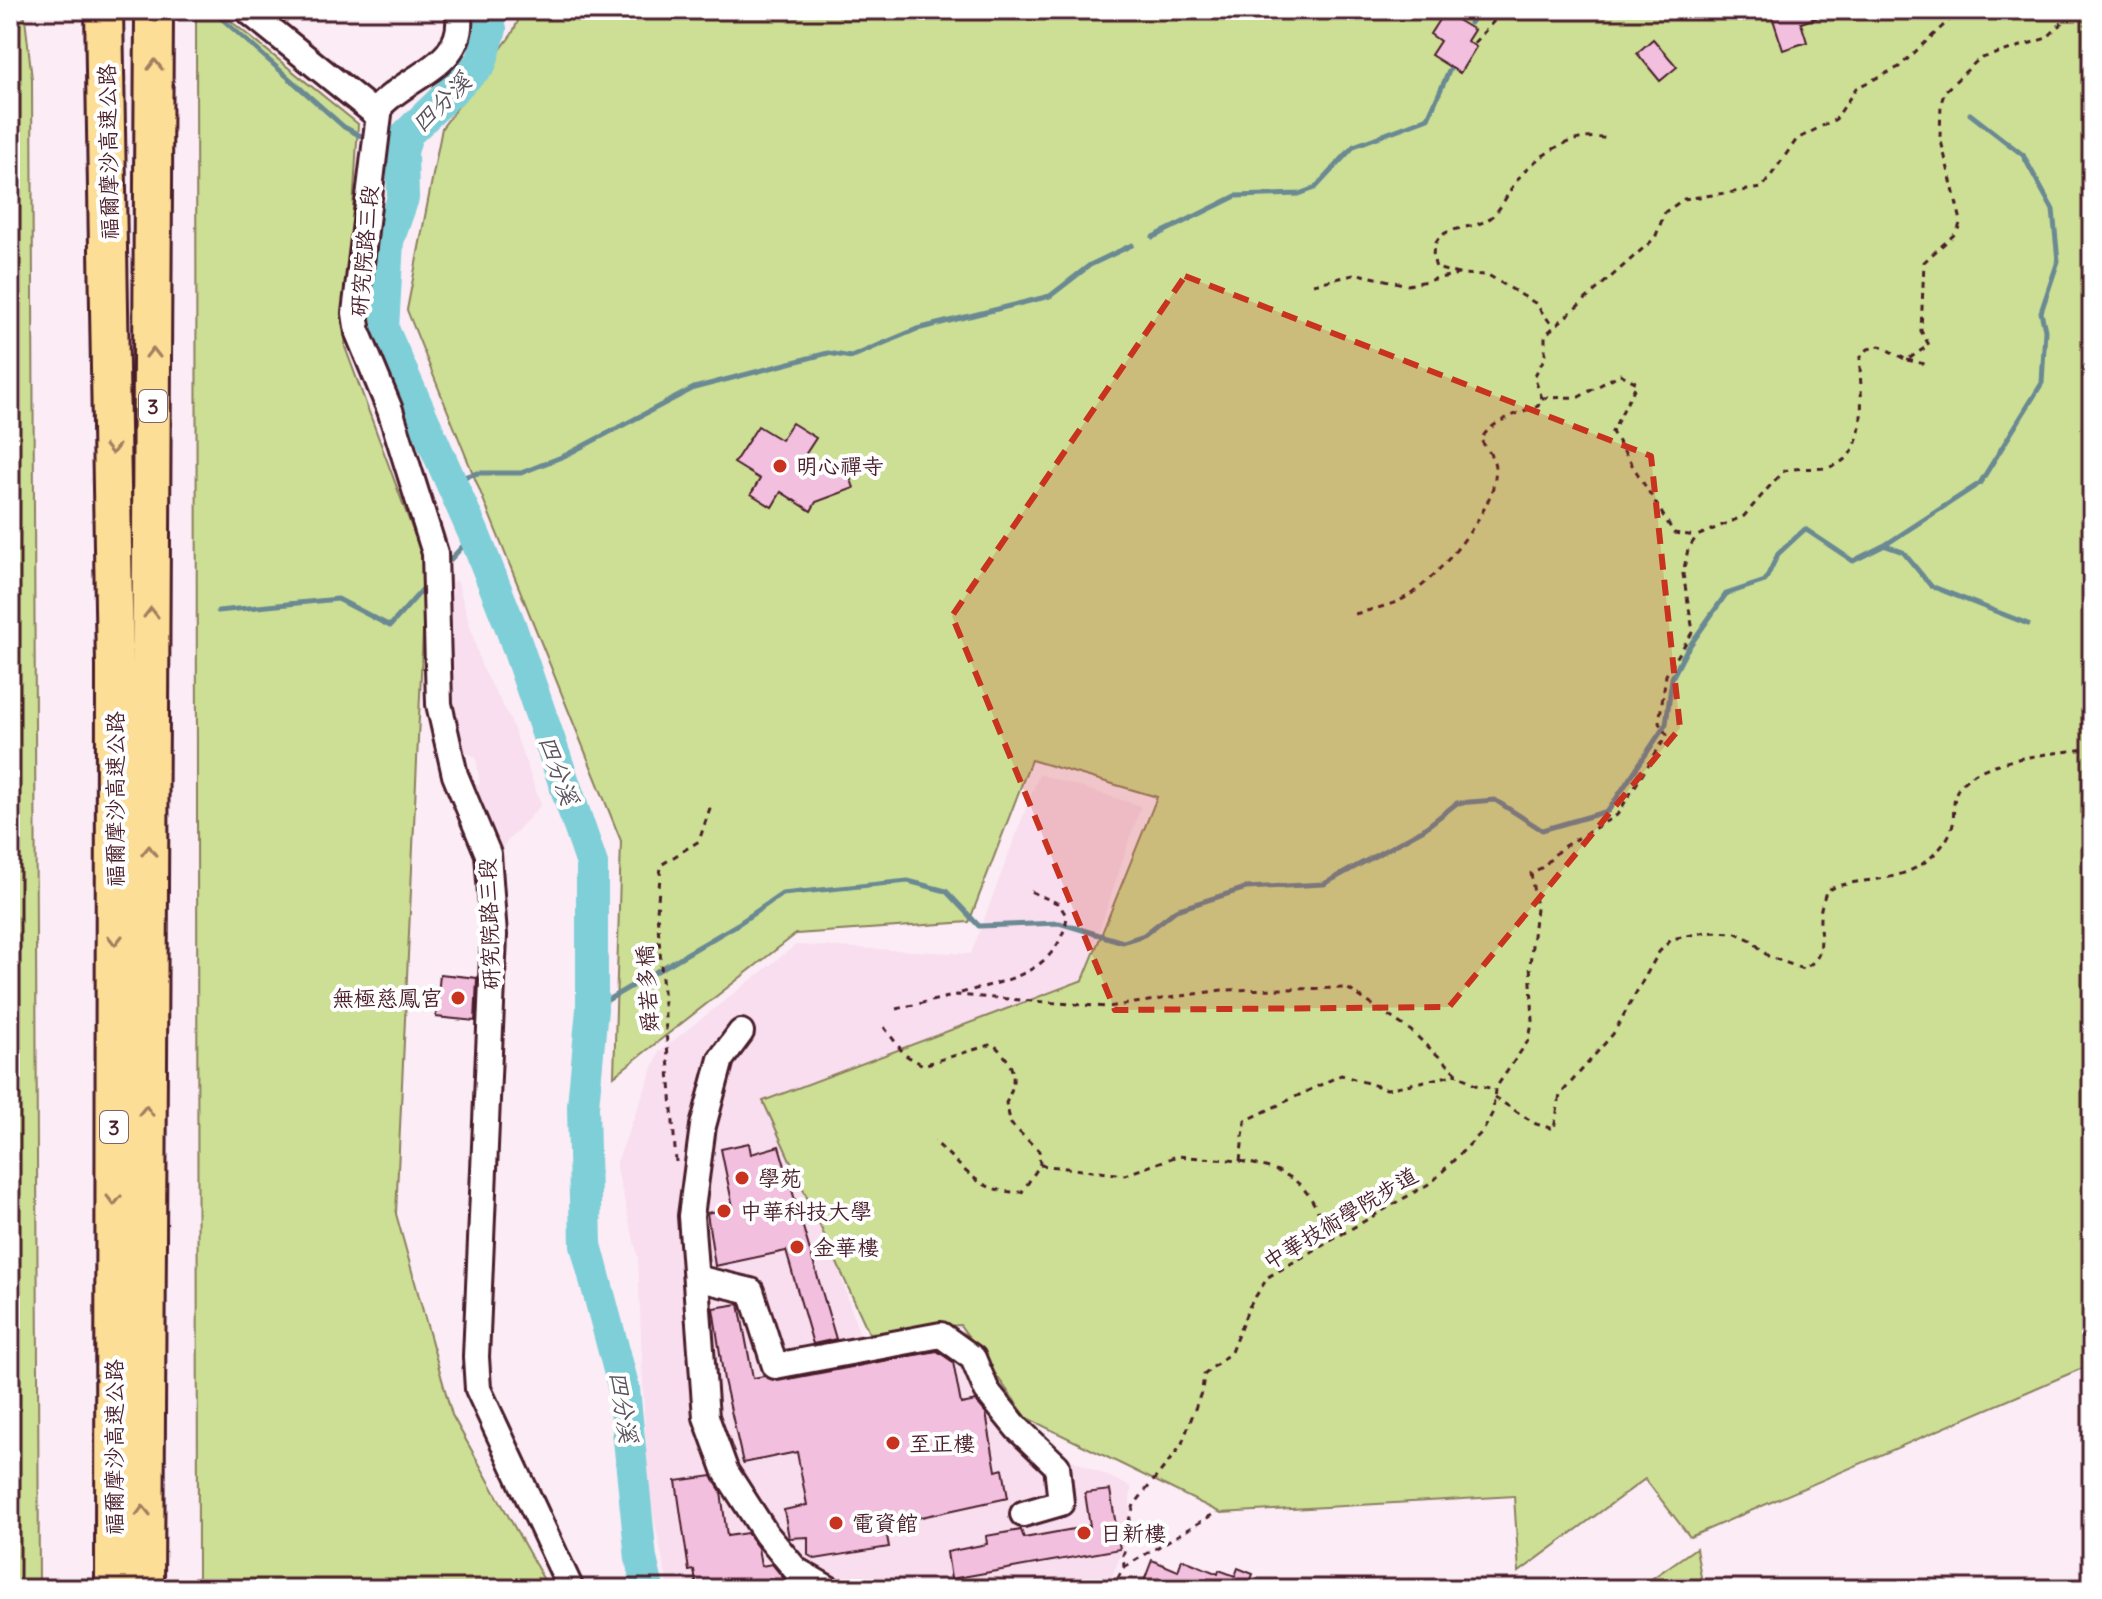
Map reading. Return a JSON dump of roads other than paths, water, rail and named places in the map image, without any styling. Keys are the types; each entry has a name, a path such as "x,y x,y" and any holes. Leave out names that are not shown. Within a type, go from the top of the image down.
{"highway":[{"name":"福爾摩沙高速公路","path":"104,10 115,666 114,1589"},
{"name":"福爾摩沙高速公路","path":"145,1589 143,1468 154,10"}],"street":[{"path":"247,10 377,115 388,97 447,55 459,32 458,10"},
{"name":"研究院路三段","path":"377,115 356,298 358,333 390,410 435,553 439,704 455,775 488,854 494,935 476,1357 478,1389 571,1589"},
{"path":"741,1032 721,1059 703,1126 691,1216 706,1417 726,1472 766,1534 796,1570 829,1589"},
{"path":"696,1278 751,1291 775,1366 941,1335 962,1350 973,1358 987,1391 1017,1428 1057,1466 1061,1503 1023,1514"}],"waterway":[{"path":"212,10 344,127 361,136"},
{"name":"四分溪","path":"484,10 491,29 481,63 407,134 402,152 403,198 388,241 383,329 474,534 510,625 592,864 592,1009 583,1106 586,1245 624,1389 641,1559 648,1589"},
{"path":"1470,23 1478,10"},
{"path":"1153,237 1236,196 1299,194 1315,188 1354,146 1428,118 1450,69"},
{"path":"592,1009 738,924 782,894 908,881 946,891 979,926 1059,923 1123,942 1144,935 1176,910 1246,888 1324,884 1424,829 1457,803 1495,800 1542,830 1608,811 1666,724 1672,678 1686,651 1726,594 1765,581 1778,554 1805,529 1853,561 1885,545 1980,483 2042,383 2045,330 2041,312 2058,261 2053,210 2023,155 1970,114"},
{"path":"395,147 402,152"},
{"path":"453,480 478,473 521,473 564,456 694,388 828,353 851,357 917,329 1050,296 1090,265 1132,245"},
{"path":"450,560 474,534"},
{"path":"1886,546 1903,552 1931,586 2028,624"},
{"path":"218,611 338,599 390,626 422,590"}],"place":[{"name":"明心禪寺","path":"780,466"},
{"name":"無極慈鳳宮","path":"458,998"},
{"name":"學苑","path":"742,1178"},
{"name":"中華科技大學","path":"724,1211"},
{"name":"金華樓","path":"797,1247"},
{"name":"至正樓","path":"893,1443"},
{"name":"電資館","path":"836,1523"},
{"name":"日新樓","path":"1084,1533"}]}
